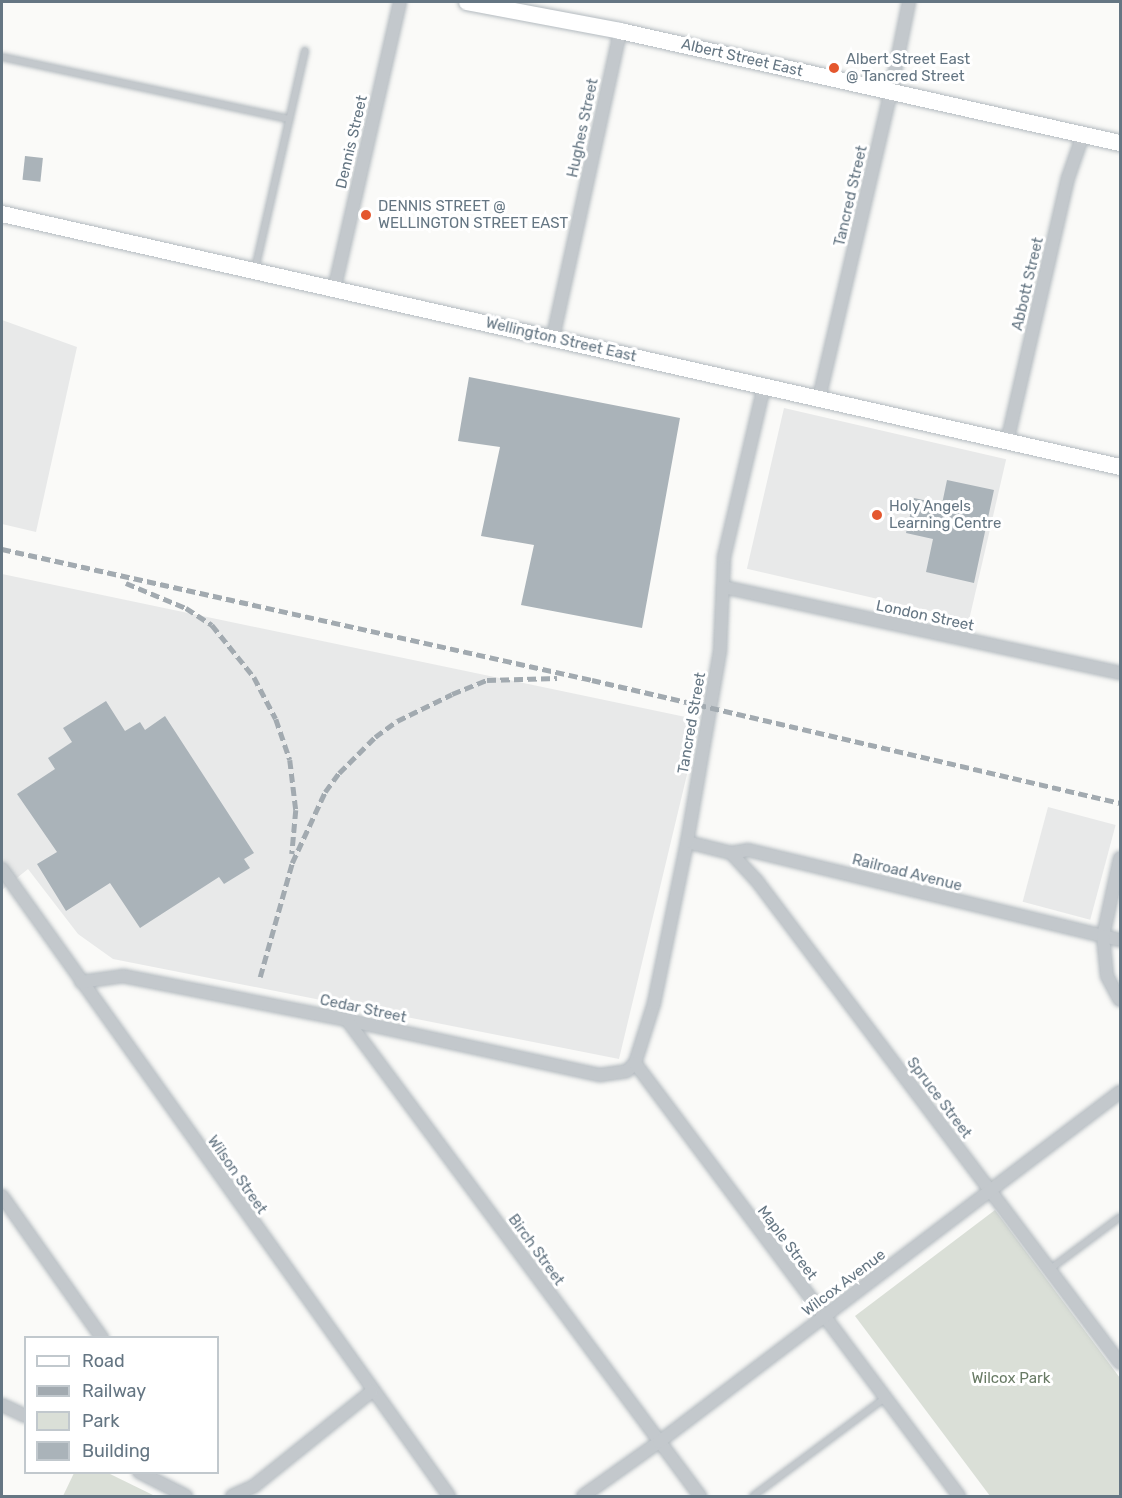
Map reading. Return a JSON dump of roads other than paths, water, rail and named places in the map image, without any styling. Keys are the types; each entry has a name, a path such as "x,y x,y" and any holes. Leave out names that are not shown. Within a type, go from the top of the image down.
{"main road":[{"name":"Albert Street East","path":"467,2 620,31 1120,143"},
{"name":"Wellington Street East","path":"2,214 1120,467"}],"street":[{"name":"Dennis Street","path":"334,290 400,2"},
{"name":"Tancred Street","path":"819,398 891,91 909,2"},
{"name":"Hughes Street","path":"553,338 620,31"},
{"name":"Abbott Street","path":"1007,442 1068,178 1083,135"},
{"name":"Tancred Street","path":"635,1063 654,1003 687,842 720,650 724,557 764,386"},
{"name":"London Street","path":"723,587 1120,674"},
{"name":"Railroad Avenue","path":"687,842 731,853 748,850 1120,940"},
{"name":"Spruce Street","path":"731,853 757,881 1120,1363"},
{"path":"1120,858 1103,936 1107,976 1120,1000"},
{"name":"Wilson Street","path":"2,869 449,1497"},
{"name":"Cedar Street","path":"81,982 123,976 347,1020 600,1075 627,1071 635,1063"},
{"name":"Birch Street","path":"347,1020 700,1497"},
{"name":"Maple Street","path":"635,1063 960,1497"},
{"name":"Wilcox Avenue","path":"583,1497 991,1192 1120,1092"},
{"path":"2,1196 101,1336"},
{"path":"232,1497 254,1486 372,1391"},
{"path":"2,1405 24,1415"},
{"path":"141,1474 186,1497"}],"lane":[{"path":"254,270 305,51"},
{"path":"2,57 290,119"},
{"path":"1050,1269 1120,1217"},
{"path":"753,1497 885,1398"}],"railway":[{"path":"2,549 592,680 1120,803"},
{"path":"126,583 186,608 212,625 254,677 276,719 290,760 296,810 292,854"},
{"path":"260,977 292,863 325,792 339,773 375,737 397,721 452,694 487,680 557,678"}],"place":[{"name":"Albert Street East @ Tancred Street","path":"834,68"},
{"name":"DENNIS STREET @ WELLINGTON STREET EAST","path":"366,215"},
{"name":"Holy Angels Learning Centre","path":"877,515"}],"park label":[{"name":"Wilcox Park","path":"1011,1379"}]}
